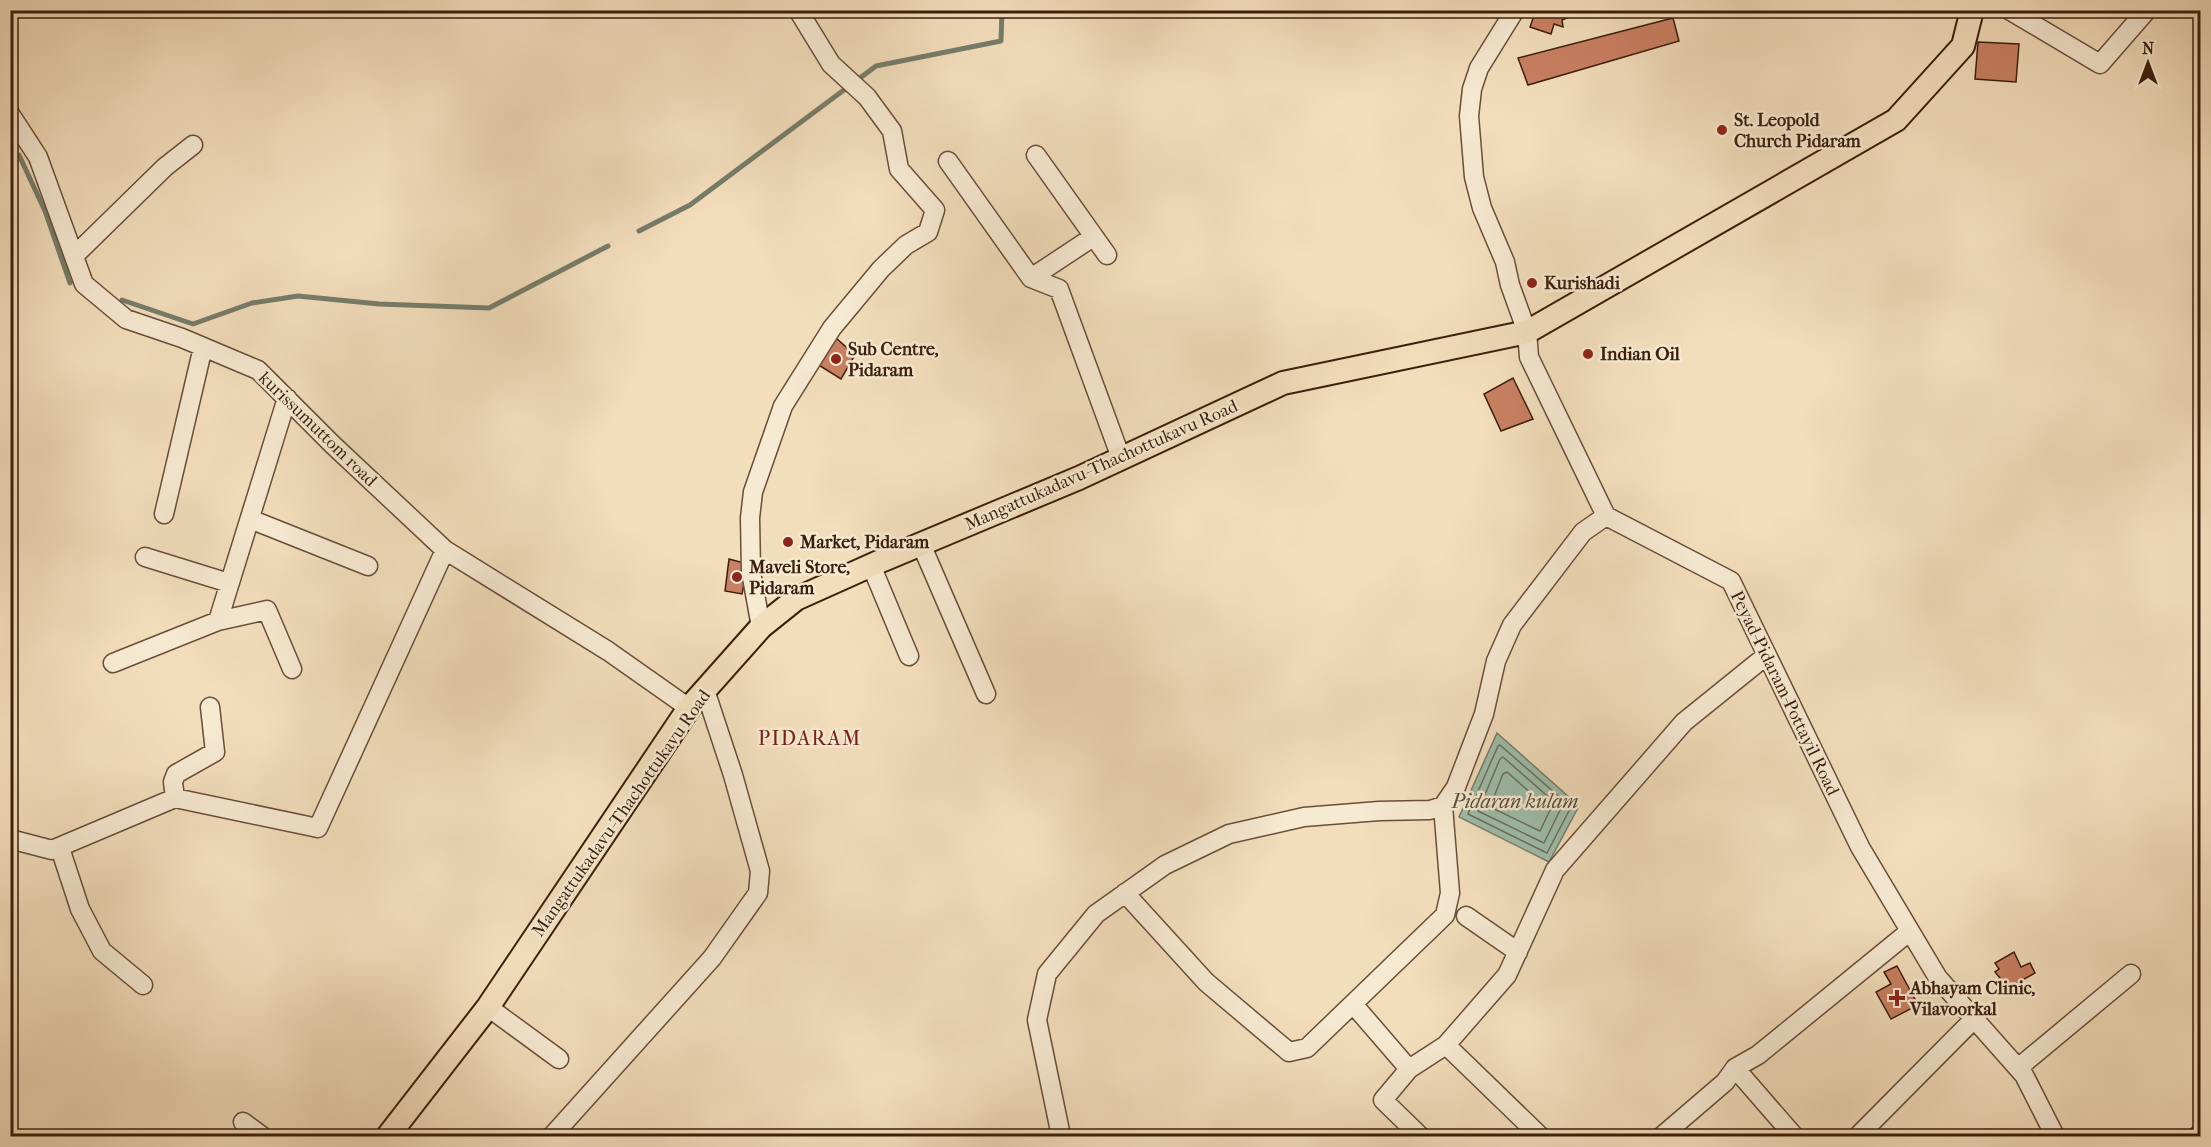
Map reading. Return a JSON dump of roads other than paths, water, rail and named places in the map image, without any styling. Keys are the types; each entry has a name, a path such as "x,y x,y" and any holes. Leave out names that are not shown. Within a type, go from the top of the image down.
{"main road":[{"name":"Mangattukadavu-Thachottukavu Road","path":"388,1137 488,1007 689,708 761,627 796,599 1121,458 1283,382 1527,332 1896,120 1963,46 1972,10"}],"street":[{"path":"761,627 750,572 750,518 753,492 783,406 832,328 881,269 906,245 928,232 935,210 899,169 892,131 867,98 831,64 798,10"},
{"path":"1061,1137 1037,1020 1047,974 1096,914 1165,866 1229,834 1304,817 1379,811 1430,810 1443,806 1456,787 1484,714 1496,662 1512,625 1583,532 1606,516 1528,357 1527,332 1510,285 1505,262 1482,208 1474,177 1469,116 1472,89 1479,68 1515,10"},
{"path":"2009,10 2100,64 2147,10"},
{"name":"kurissumuttom road","path":"10,114 17,141 38,157 84,284 126,319 258,370 445,550 608,651 689,708"},
{"path":"74,256 165,167 193,145"},
{"path":"1036,156 1107,255"},
{"path":"948,161 1031,278 1059,289 1121,458"},
{"path":"1031,278 1093,237"},
{"path":"164,514 203,347"},
{"path":"218,621 286,399"},
{"name":"Peyad-Pidaram-Pottayil Road","path":"1606,516 1731,581 1860,847 1938,978 2024,1075 2055,1137"},
{"path":"250,519 368,566"},
{"path":"921,544 986,694"},
{"path":"10,838 52,850 175,798 318,828 445,550"},
{"path":"145,557 229,584"},
{"path":"871,565 909,656"},
{"path":"112,663 218,621 267,610 292,669"},
{"path":"1420,1137 1383,1100 1409,1068 1446,1045 1507,975 1555,870 1684,722 1767,655"},
{"path":"552,1137 712,958 758,893 760,871 733,775 705,690"},
{"path":"175,798 173,782 176,774 215,752 210,707"},
{"path":"1125,893 1206,982 1289,1052 1306,1048 1445,915 1450,893 1443,806"},
{"path":"60,848 80,909 102,951 143,985"},
{"path":"1466,916 1518,952"},
{"path":"1662,1137 1725,1082 1735,1068 1758,1055 1910,931"},
{"path":"2018,1068 2131,974"},
{"path":"1353,1004 1409,1068"},
{"path":"488,1007 559,1059"},
{"path":"1858,1137 1974,1019"},
{"path":"1446,1045 1540,1137"},
{"path":"1735,1068 1794,1137"},
{"path":"243,1122 262,1137"}],"water":[{"name":"Pidaran kulam","path":"1497,733 1579,806 1549,862 1459,817"}],"waterway":[{"path":"639,231 690,205 876,66 1001,41 1002,10"},
{"path":"10,157 19,155 45,211 70,283"},
{"path":"122,300 193,324 252,303 298,296 379,304 489,308 608,246"}],"place":[{"name":"St. Leopold Church Pidaram","path":"1722,130"},
{"name":"Kurishadi","path":"1532,283"},
{"name":"Indian Oil","path":"1588,354"},
{"name":"Sub Centre, Pidaram","path":"836,359"},
{"name":"Market, Pidaram","path":"788,542"},
{"name":"Maveli Store, Pidaram","path":"737,577"},
{"name":"Abhayam Clinic, Vilavoorkal","path":"1897,998"}],"district":[{"name":"PIDARAM","path":"810,738"}]}
